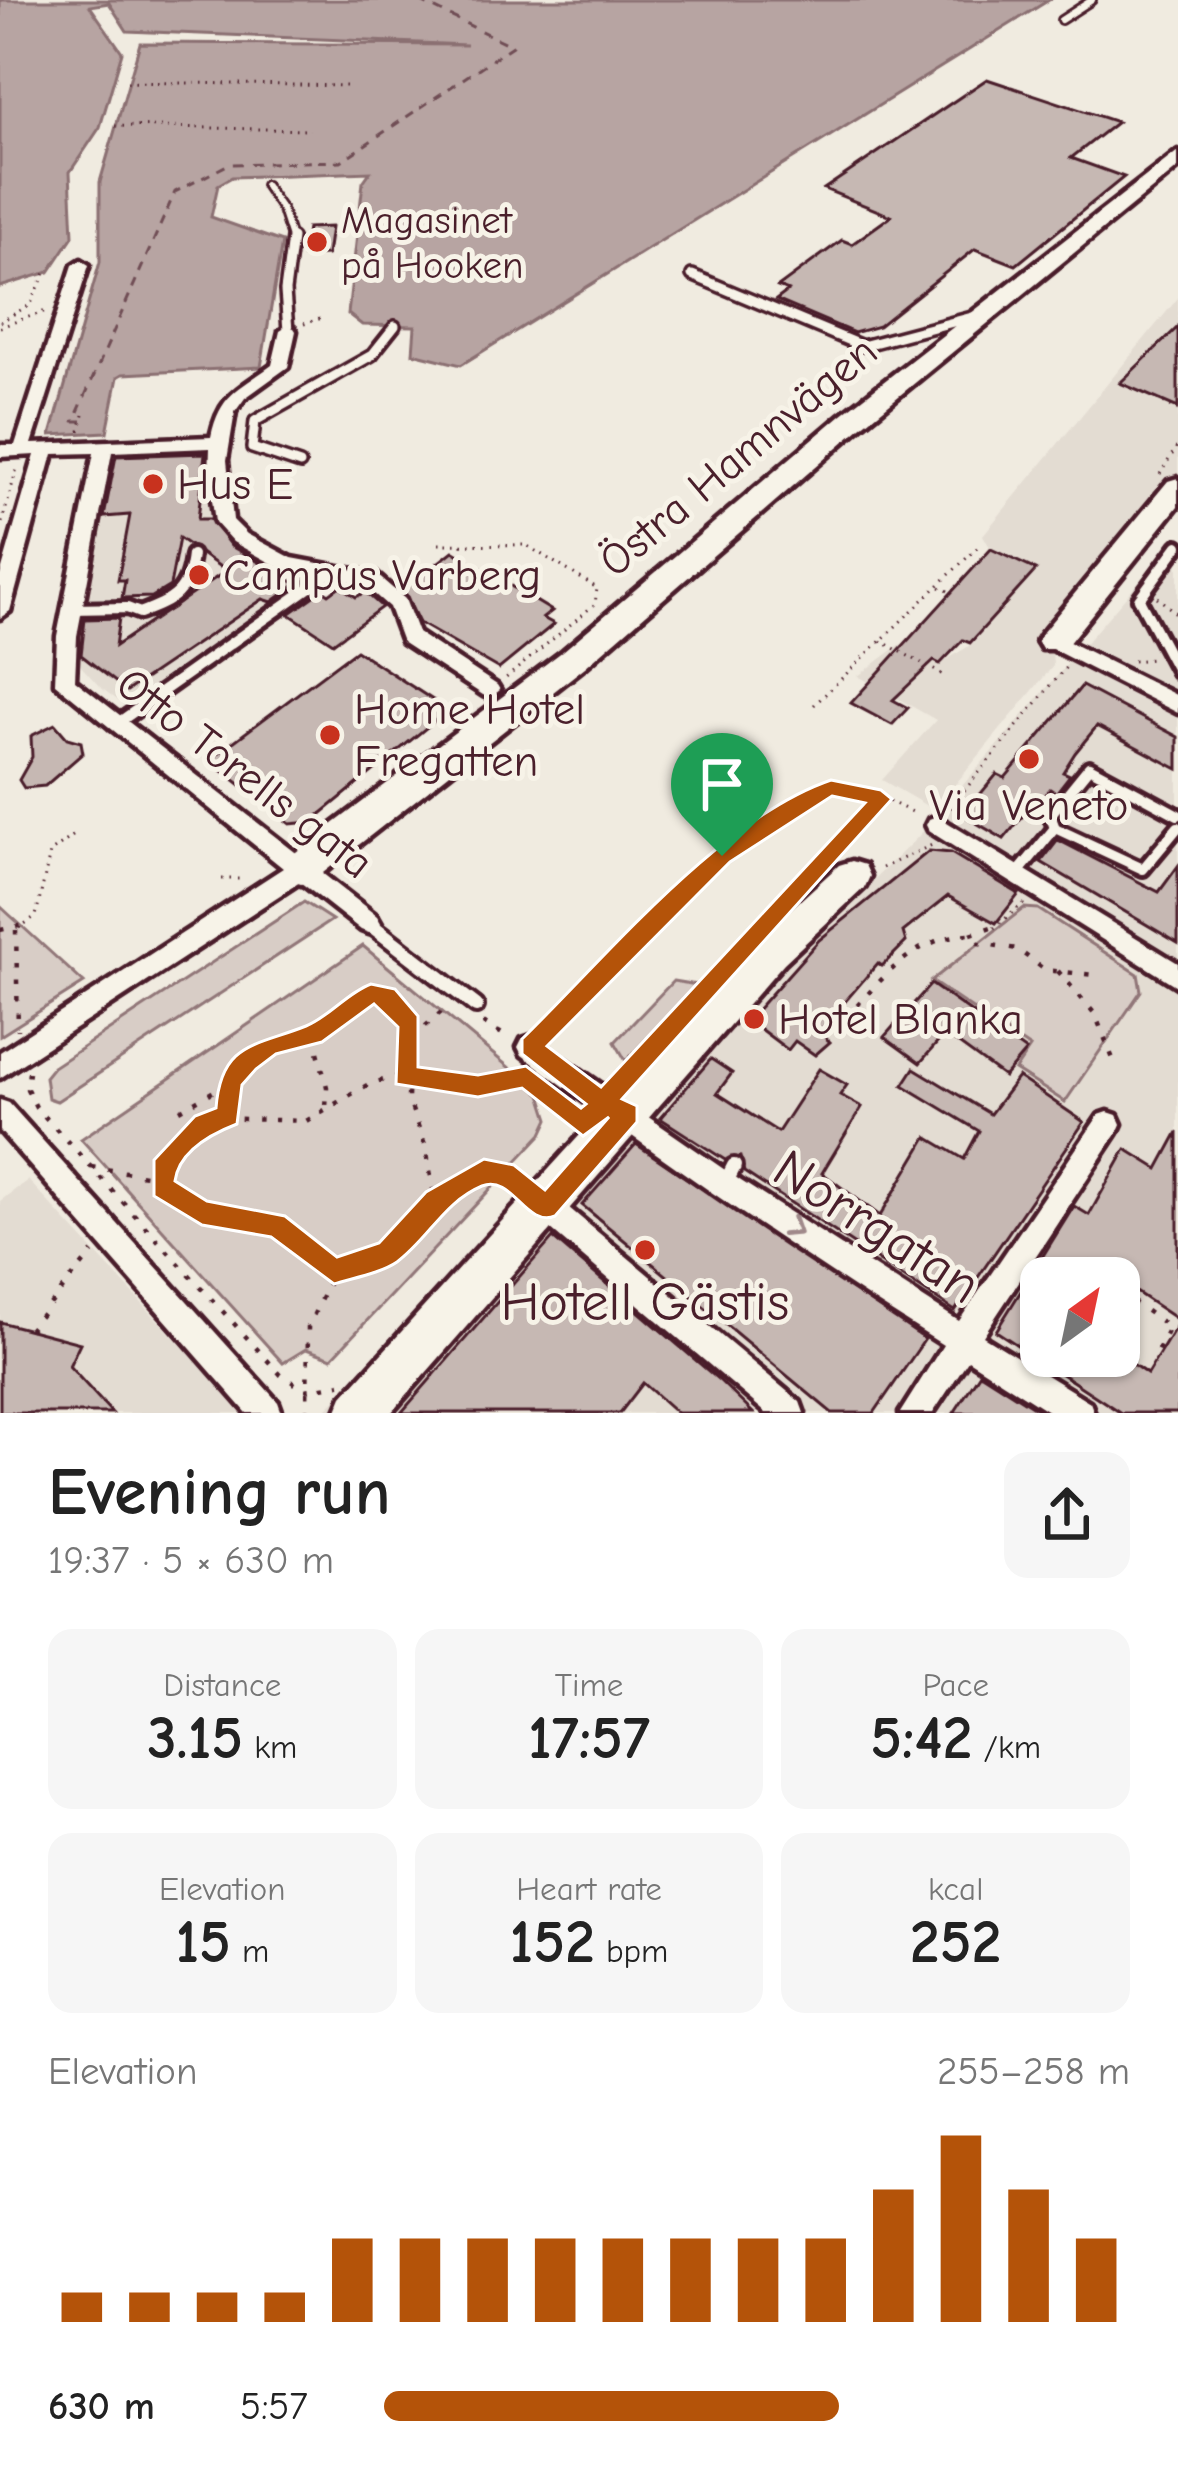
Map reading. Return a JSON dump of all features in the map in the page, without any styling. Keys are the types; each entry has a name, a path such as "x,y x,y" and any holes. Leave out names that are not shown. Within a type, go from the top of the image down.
{"street":[{"name":"Östra Hamnvägen","path":"0,1066 27,1060 301,869 502,698 1178,157"},
{"path":"0,611 22,450 81,265"},
{"path":"287,331 280,367 236,398 221,442 224,522 240,538 286,563 327,575 369,579 398,604 410,637 502,698"},
{"path":"22,450 221,442"},
{"name":"Otto Torells gata","path":"104,447 62,674 71,691 369,923"},
{"path":"1178,488 1168,516 1064,649 1178,705"},
{"path":"937,825 1178,976"},
{"path":"352,1398 615,1108 771,951 836,871"},
{"path":"530,1047 615,1108"},
{"name":"Norrgatan","path":"615,1108 730,1175 963,1340 1078,1413"},
{"path":"0,1112 267,1413"},
{"path":"915,1413 1108,1124"},
{"path":"529,1205 790,1413"}],"lane":[{"path":"1061,20 1092,0"},
{"path":"265,185 291,217 293,229 283,316 287,331"},
{"path":"692,275 862,346 983,314"},
{"path":"300,464 252,448 258,417 372,355 394,326"},
{"path":"1178,546 1139,599 1178,672"},
{"path":"72,609 156,610 189,584 192,555"},
{"path":"115,725 327,575"},
{"path":"1178,815 1089,767 1050,814 1055,828 1143,869 1178,827"},
{"path":"1017,874 1055,828"},
{"name":"Otto Torells gata","path":"369,923 476,1006"}],"path":[{"path":"128,82 350,86"},
{"path":"116,126 310,130"},
{"path":"0,324 31,304 45,273"},
{"path":"0,324 32,312 67,308"},
{"path":"287,331 325,317"},
{"path":"1157,399 1178,410"},
{"path":"79,433 85,411"},
{"path":"0,530 22,450"},
{"path":"439,544 526,545 587,581 600,596 502,698"},
{"path":"814,705 978,547"},
{"path":"938,586 950,592"},
{"path":"880,640 946,676"},
{"path":"836,871 937,825 1064,649"},
{"path":"1102,668 1167,657"},
{"path":"530,1047 722,856 804,800 831,788 881,799 937,825"},
{"path":"836,871 881,799"},
{"path":"0,930 16,930 35,916 50,853 74,835"},
{"path":"221,879 251,879"},
{"path":"846,1018 924,938 992,928 1025,902"},
{"path":"16,930 17,1010 27,1060 27,1089 36,1107 280,1375 305,1390 352,1398"},
{"path":"969,934 979,943 1017,950 1045,970 1094,975"},
{"path":"1058,971 1095,1014 1113,1059"},
{"path":"180,1110 230,1081 269,1045 314,1035 371,994 386,997 406,1014 412,1038 405,1077 430,1160 435,1201"},
{"path":"412,1038 454,1001"},
{"path":"314,1035 327,1087 325,1113"},
{"path":"160,1177 194,1131 228,1116 286,1123 325,1113 369,1084 405,1077 478,1086 526,1077 583,1125 615,1108"},
{"path":"228,1116 230,1081"},
{"path":"89,1166 160,1177 173,1198 187,1207 276,1225 334,1271"},
{"path":"307,1413 312,1312 334,1271 388,1253 435,1201 472,1175 495,1169 524,1190 529,1205"},
{"path":"29,1330 110,1231"},
{"path":"1140,1307 1169,1327 1156,1354"}],"shaded area":[{"path":"0,0 1049,0 461,365 413,353 415,326 362,325 348,314 363,182 370,172 232,177 218,185 211,217 282,242 261,367 123,374 118,377 107,432 51,435 100,262 100,182 140,43 467,45 127,31 109,3 90,6 122,52 100,127 70,172 73,236 49,272 0,287"},
{"path":"1178,298 1178,476 1051,636 1053,666 934,810 882,780 936,720 858,676 901,644 940,664 972,644 1035,571 991,549 983,535"},
{"name":"Campus Varberg","path":"214,446 219,519 288,569 312,576 124,705 80,665 77,652 111,451"},
{"path":"1178,536 1178,1413 322,1413 918,837"},
{"path":"304,902 332,920 57,1101 48,1098 45,1077 53,1067"},
{"path":"0,906 84,983 0,1036"},
{"path":"1024,908 1038,909 1138,974 1141,991 1065,1102 1015,1070 1030,1048 931,981"},
{"path":"363,946 541,1094 549,1119 542,1134 332,1358 306,1349 283,1363 81,1139"},
{"path":"673,981 697,985 626,1061 615,1042"},
{"path":"28,1180 244,1413 0,1413 0,1201"}],"building":[{"path":"987,79 1117,122 1071,158 1124,177 1016,265 975,249 879,326 854,333 776,300 788,291 778,287 842,240 852,244 891,216 824,189"},
{"name":"Magasinet på Hooken","path":"331,227 327,255 303,256 307,228"},
{"path":"1178,327 1178,408 1120,383"},
{"name":"Campus Varberg","path":"205,453 198,519 210,519 231,546 297,584 272,602 263,599 127,691 81,655 85,619 119,618 115,646 226,571 179,538 170,586 152,597 122,598 125,580 118,580 130,515 104,517 116,456"},
{"path":"991,549 1036,570 970,643 963,640 940,664 934,661 893,700 908,708 892,725 851,703"},
{"path":"453,551 552,611 543,618 554,624 499,669 419,623 403,590"},
{"path":"340,586 356,597 365,592 382,607 333,643 289,614 323,590 329,594"},
{"name":"Home Hotel Fregatten","path":"356,650 448,710 311,822 290,824 209,760"},
{"path":"1082,686 1178,737 1178,769 1097,726 1063,772 1070,775 1056,793 1050,789 1042,799 1038,797 1004,839 963,815 997,774 1005,778"},
{"path":"55,724 67,738 81,742 83,753 45,786 24,788 19,780 32,757 31,736"},
{"path":"1058,840 1159,892 1178,866 1178,943 1041,862"},
{"path":"929,851 951,853 1019,894 996,923 948,896 903,932 906,942 882,966 878,963 819,1032 830,1042 815,1055 795,1041 788,1050 748,1020 819,940"},
{"path":"931,984 1026,1051 1004,1077 945,1034 920,1063 884,1037"},
{"path":"711,1059 732,1073 717,1093 778,1132 819,1069 847,1085 840,1095 862,1107 822,1173 880,1216 927,1137 964,1159 979,1131 903,1085 914,1068 990,1114 1018,1077 1084,1122 955,1311 744,1172 740,1157 725,1160 660,1118"},
{"path":"1178,1132 1178,1320 1140,1295 1140,1257 1042,1257 1074,1206 1089,1215 1126,1149 1158,1169"},
{"path":"636,1144 925,1339 874,1413 832,1413 582,1205"},
{"path":"553,1238 753,1413 677,1413 643,1383 620,1413 401,1413"},
{"path":"1020,1293 1020,1347 996,1331"},
{"path":"0,1322 80,1343 69,1366 112,1413 0,1413"},
{"path":"1178,1323 1178,1413 1121,1413 1066,1377 1140,1377 1140,1369 1147,1374"},
{"path":"980,1373 1043,1413 954,1413"}],"ferry route":[{"path":"82,421 74,421 175,192 229,164 341,161 512,46 417,0"}],"place":[{"name":"Magasinet på Hooken","path":"317,242"},
{"name":"Hus E","path":"153,484"},
{"name":"Campus Varberg","path":"199,575"},
{"name":"Home Hotel Fregatten","path":"330,735"},
{"name":"Via Veneto","path":"1029,759"},
{"name":"Hotel Blanka","path":"754,1019"},
{"name":"Hotell Gästis","path":"645,1250"}],"route":[{"path":"722,856 530,1047 603,1102 583,1125 526,1077 478,1086 405,1077 412,1038 406,1014 386,997 371,994 314,1035 269,1045 247,1061 230,1081 228,1116 204,1124 183,1142 163,1168 163,1187 173,1198 202,1213 251,1217 276,1225 334,1271 388,1253 435,1201 484,1171 505,1173 546,1207 628,1114 603,1102 881,799 831,788 804,800 722,856"}]}
